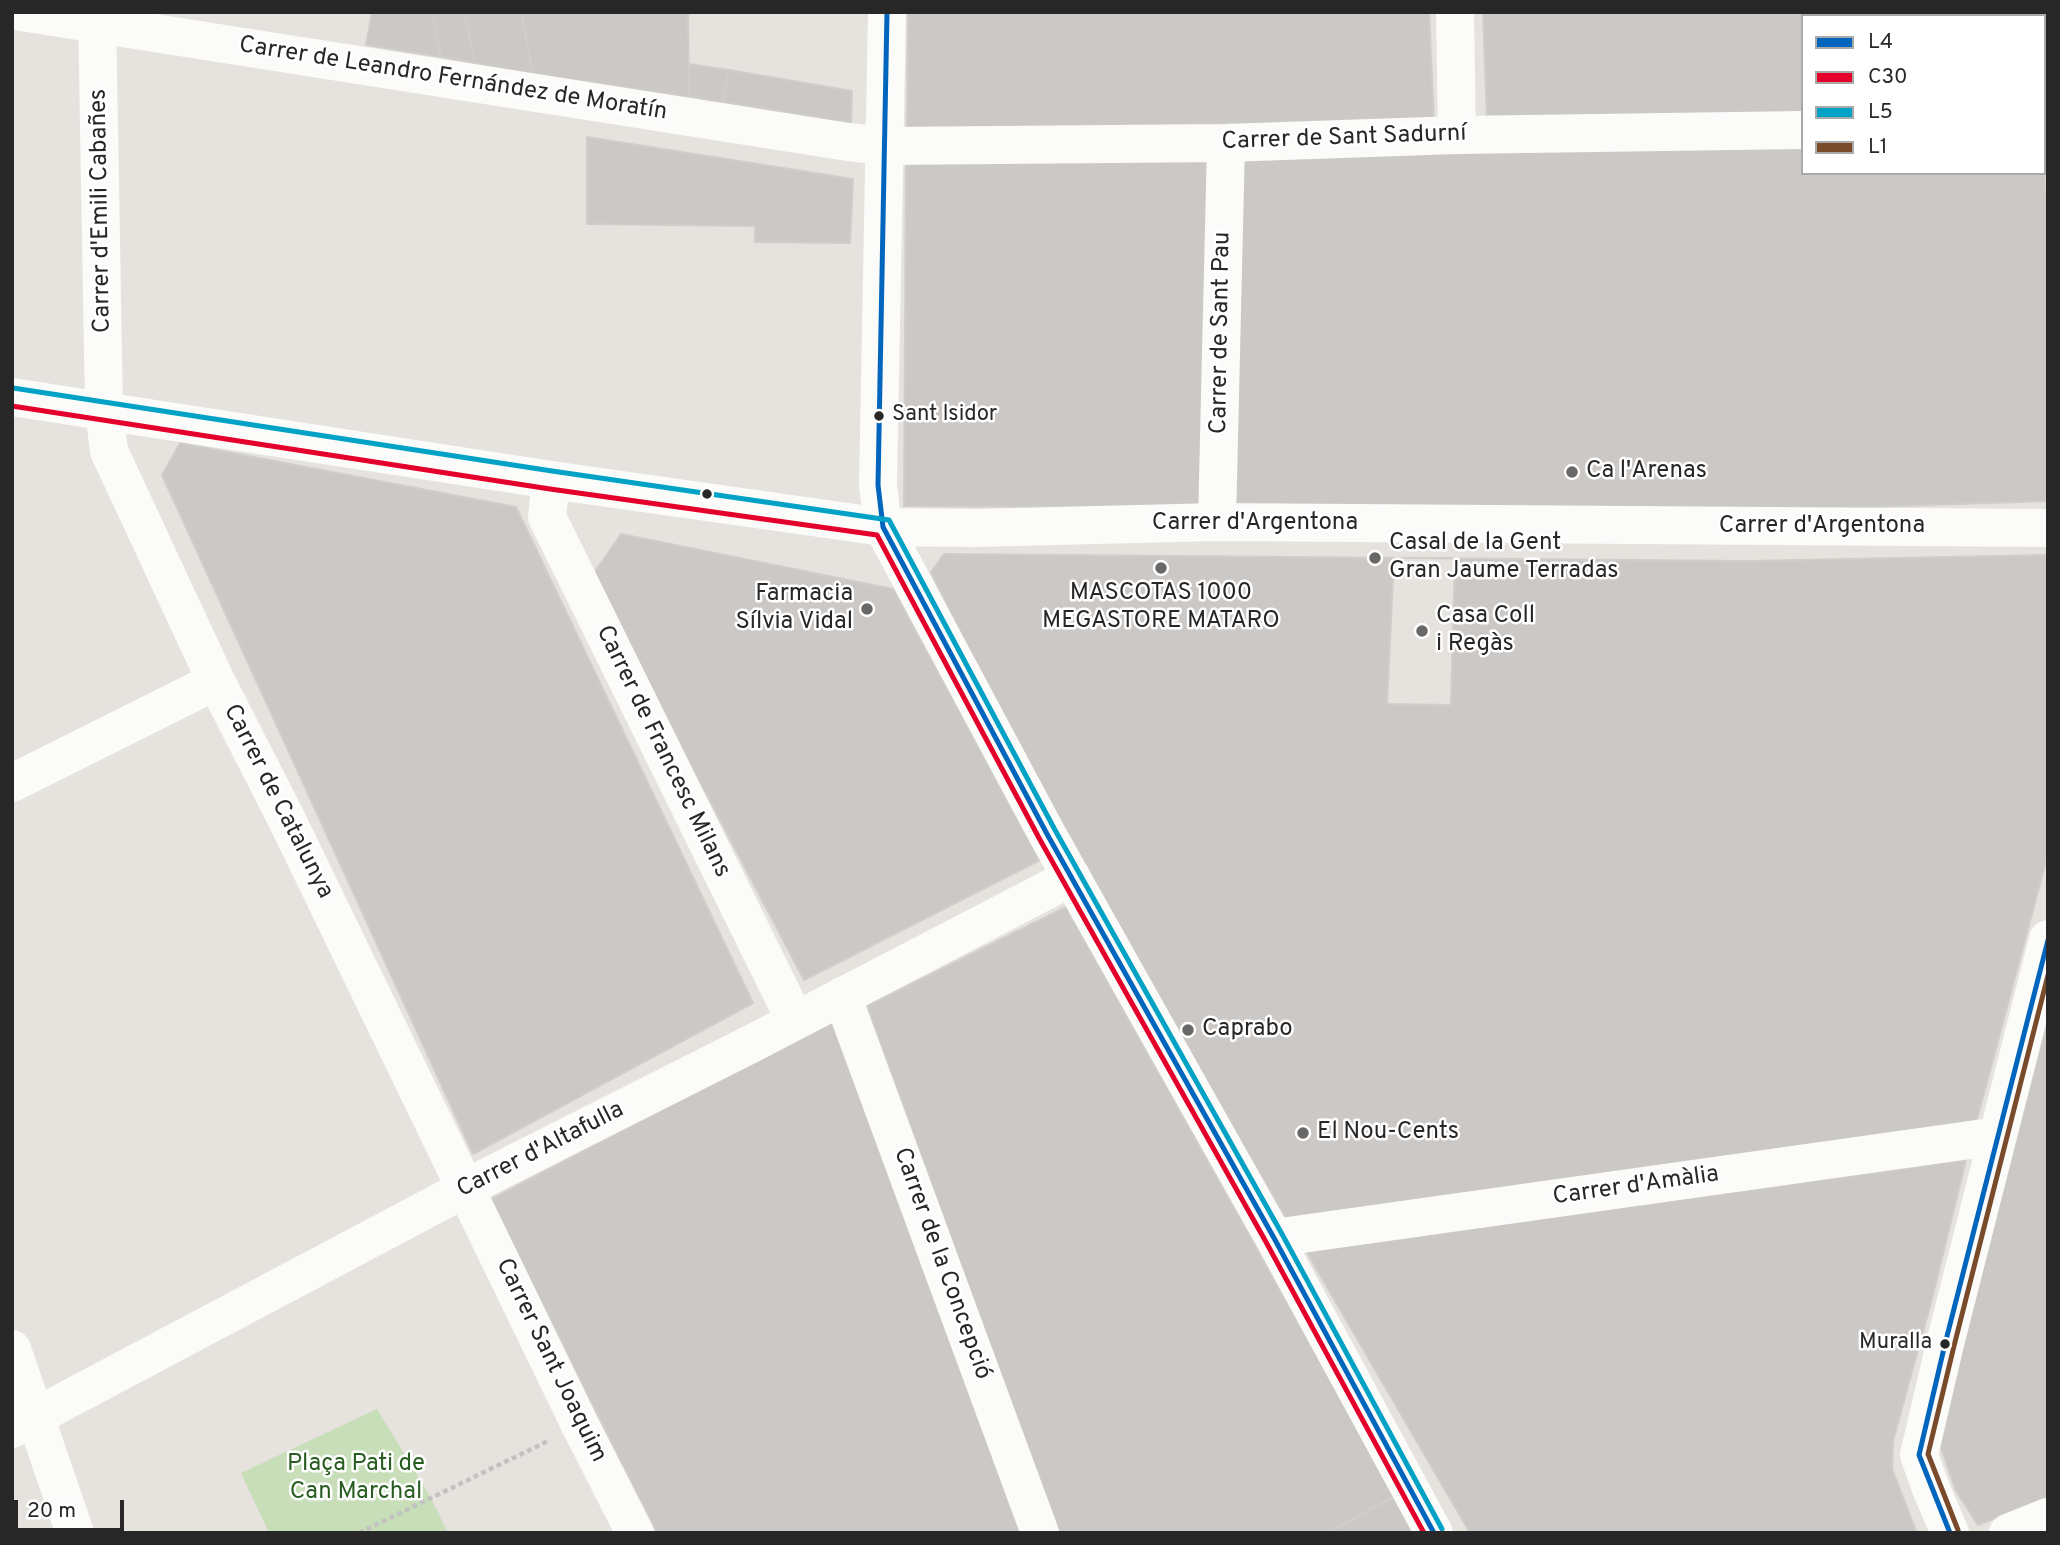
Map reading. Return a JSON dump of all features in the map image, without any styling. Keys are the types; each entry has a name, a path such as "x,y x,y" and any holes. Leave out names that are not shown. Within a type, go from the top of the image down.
{"street":[{"name":"Carrer de Leandro Fernández de Moratín","path":"21,12 98,19 886,146"},
{"path":"887,12 878,485 883,527 1071,876 1274,1238 1434,1533"},
{"path":"1455,12 1457,135"},
{"name":"Carrer d'Emili Cabañes","path":"98,19 104,410"},
{"name":"Carrer de Sant Sadurní","path":"886,146 1226,143 1457,135 1801,130"},
{"name":"Carrer de Sant Pau","path":"1217,522 1226,143"},
{"name":"Carrer d'Argentona","path":"12,397 551,480 883,527 976,528 1217,522 2048,528"},
{"name":"Carrer de Catalunya","path":"104,410 109,451 216,681 467,1188"},
{"name":"Carrer de Francesc Milans","path":"551,480 547,517 795,1020"},
{"path":"12,783 216,681"},
{"name":"Carrer d'Altafulla","path":"24,1424 467,1188 751,1044 1071,876"},
{"path":"1950,1533 1931,1491 1919,1455 2048,939"},
{"name":"Carrer de la Concepció","path":"842,996 1040,1533"},
{"name":"Carrer d'Amàlia","path":"1274,1238 1998,1136"},
{"name":"Carrer Sant Joaquim","path":"467,1188 580,1425 635,1533"},
{"path":"12,1349 24,1424 75,1533"},
{"path":"2008,1533 2048,1517"}],"path":[{"path":"359,1533 580,1425"}],"green space":[{"name":"Plaça Pati de Can Marchal","path":"377,1409 431,1498 448,1533 269,1533 241,1473"}],"building":[{"path":"372,12 432,12 441,57 366,45"},
{"path":"432,12 464,12 475,63 441,57"},
{"path":"464,12 521,12 533,74 475,63"},
{"path":"521,12 688,12 689,97 533,74"},
{"path":"908,12 1429,12 1434,122 907,128"},
{"path":"1483,12 2012,14 1801,14 1801,113 1487,120"},
{"path":"689,64 729,70 722,102 689,97"},
{"path":"729,70 852,91 851,123 722,102"},
{"path":"587,137 853,179 850,243 755,242 755,226 587,224"},
{"path":"1801,143 1801,175 2044,175 2048,205 2048,501 1750,511 1227,508 1238,154"},
{"path":"906,155 1214,156 1200,508 904,506"},
{"path":"180,443 516,507 753,1003 473,1154 162,475"},
{"path":"621,534 893,589 1040,860 804,980 592,576"},
{"path":"944,554 1748,561 2048,555 2048,854 1975,1127 1287,1220 1138,966 980,674 931,572"},
{"name":"Casa Coll i Regàs","path":"1394,558 1455,558 1451,705 1387,704"},
{"path":"1066,907 1395,1496 1327,1533 1057,1533 867,1006"},
{"path":"837,1018 1026,1533 657,1533 490,1200"},
{"path":"2048,1018 2048,1497 1978,1525 1956,1491 1940,1445 1963,1335"},
{"path":"1966,1160 1893,1441 1892,1469 1917,1533 1470,1533 1306,1251"},
{"path":"1395,1496 1415,1533 1327,1533"}],"transit line":[{"name":"L4","path":"887,12 878,485 883,527 1047,834 1274,1238 1434,1533"},
{"name":"L5","path":"13,388 889,520 1055,830 1282,1234 1442,1529"},
{"name":"C30","path":"12,406 550,489 877,535 1039,838 1266,1242 1424,1533"},
{"name":"L4","path":"1950,1533 1919,1455 2048,940"},
{"name":"L1","path":"1958,1530 1928,1454 2048,975"}],"place":[{"name":"Sant Isidor","path":"879,416"},
{"name":"Ca l'Arenas","path":"1572,472"},
{"name":"Casal de la Gent Gran Jaume Terradas","path":"1375,558"},
{"name":"MASCOTAS 1000 MEGASTORE MATARO","path":"1161,568"},
{"name":"Farmacia Sílvia Vidal","path":"867,609"},
{"name":"Casa Coll i Regàs","path":"1422,631"},
{"name":"Caprabo","path":"1188,1030"},
{"name":"El Nou-Cents","path":"1303,1133"},
{"name":"Muralla","path":"1945,1344"}]}
